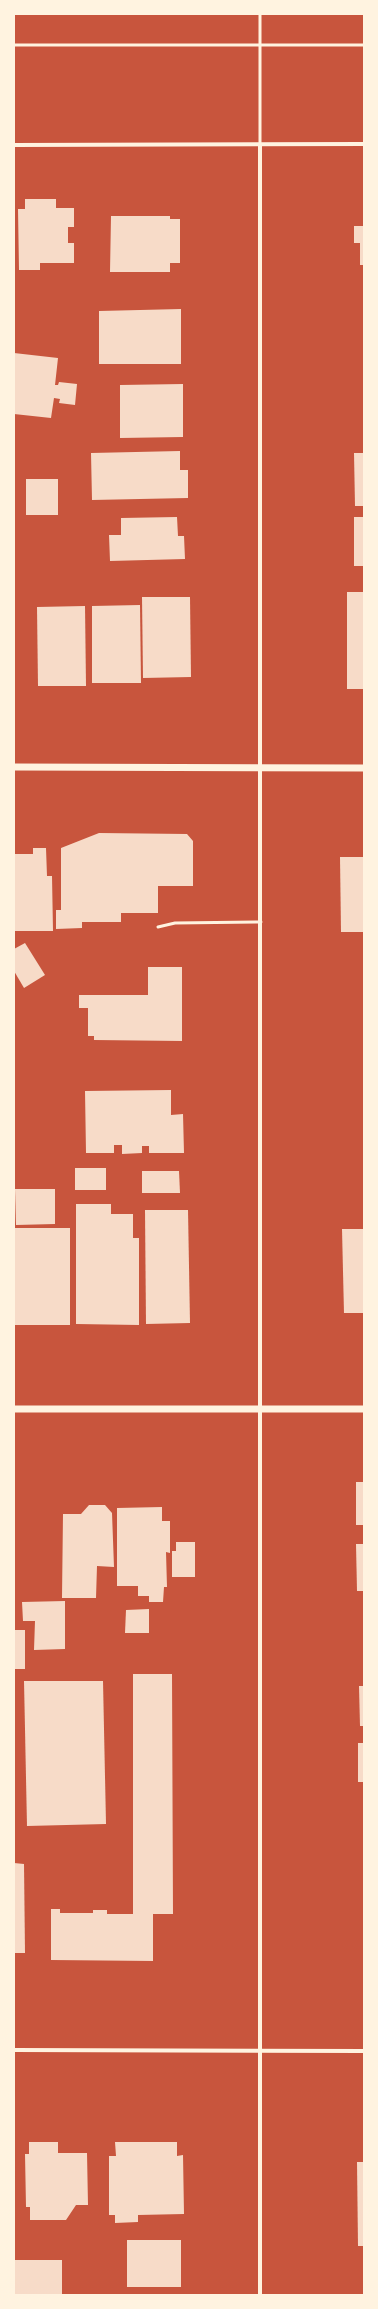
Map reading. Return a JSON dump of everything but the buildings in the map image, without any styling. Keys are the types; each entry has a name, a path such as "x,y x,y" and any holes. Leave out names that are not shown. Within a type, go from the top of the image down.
{"street":[{"path":"14,145 260,146 364,144"},
{"path":"260,146 260,2295"},
{"path":"14,767 364,768"},
{"path":"14,1409 364,1409"},
{"path":"14,2050 260,2052 364,2051"}],"lane":[{"path":"260,14 260,146"},
{"path":"14,45 364,45"},
{"path":"158,927 175,923 261,922"}]}
